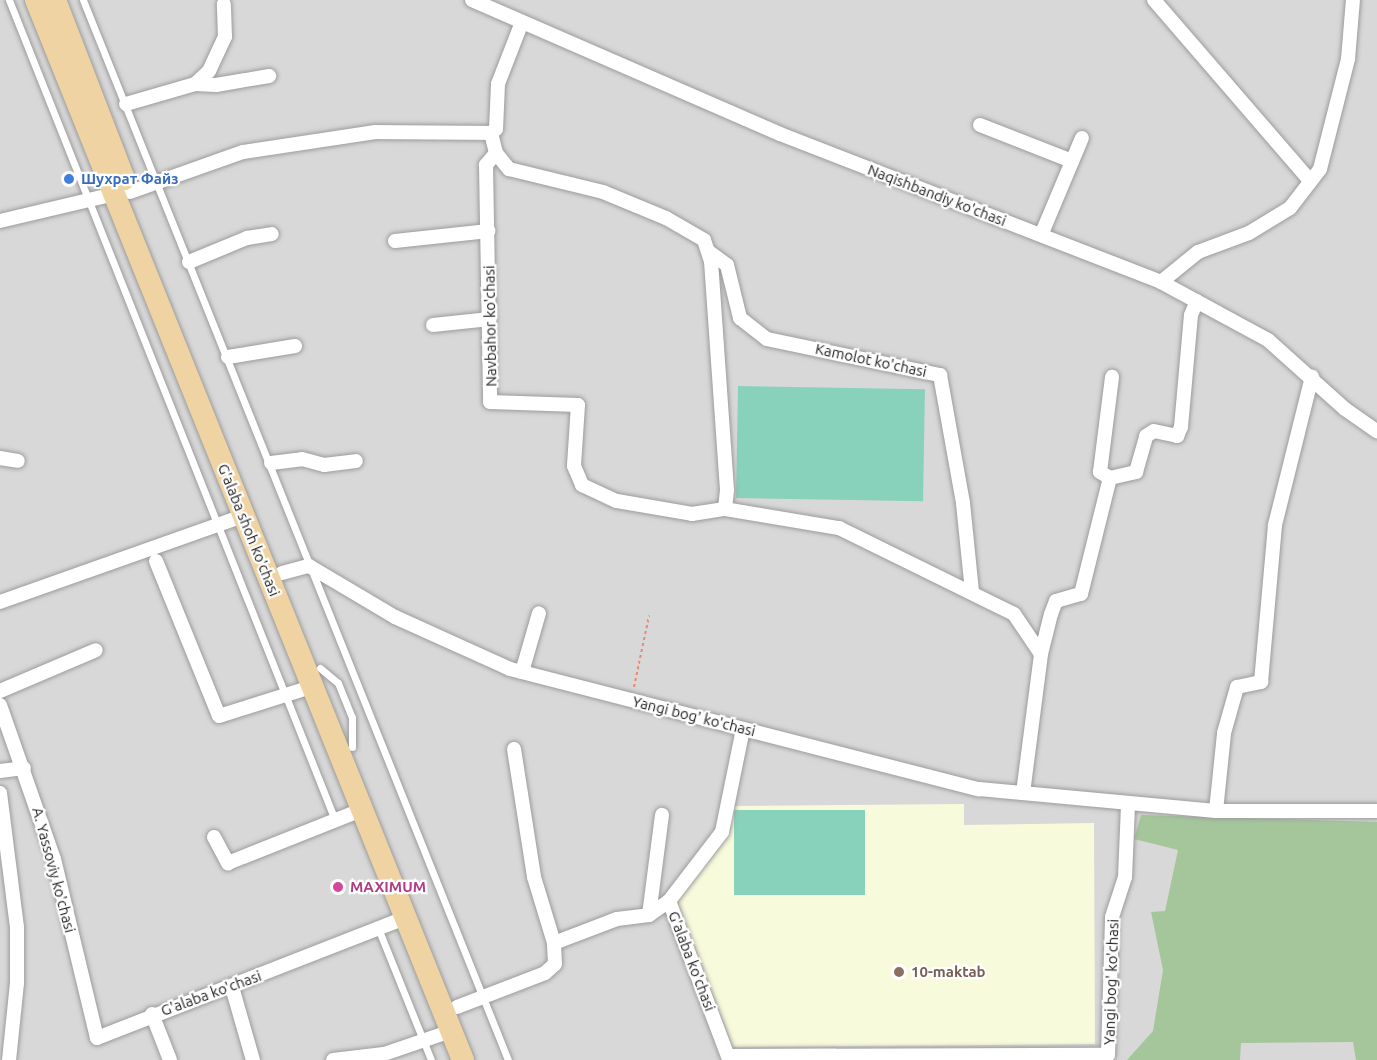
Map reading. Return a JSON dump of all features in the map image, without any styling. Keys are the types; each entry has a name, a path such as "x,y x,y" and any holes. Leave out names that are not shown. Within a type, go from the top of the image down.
{"main road":[{"name":"G'alaba shoh ko'chasi","path":"36,0 122,193 282,573 361,810 457,1050"},
{"name":"G'alaba shoh ko'chasi","path":"55,0 122,193 243,516 316,677 352,747 478,1060"}],"street":[{"name":"Naqishbandiy ko'chasi","path":"472,0 780,134 1042,233 1161,282 1268,340 1312,377 1345,409 1377,431"},
{"path":"1154,0 1310,182"},
{"path":"1161,282 1198,252 1249,233 1290,208 1320,169 1348,59 1353,0"},
{"path":"195,84 209,71 225,37 224,4"},
{"path":"0,220 122,193 243,152 376,132 491,133 496,129 498,84 522,22"},
{"path":"126,104 195,84 216,85 269,76"},
{"path":"980,125 1072,161"},
{"path":"491,133 496,153 510,169 603,192 666,218 706,246 727,490 725,509 839,528 972,592 1014,615 1041,654"},
{"path":"1042,233 1082,138"},
{"name":"Navbahor ko'chasi","path":"496,153 486,165 490,402 578,405 574,465 582,485 617,501 682,512 725,509"},
{"path":"395,241 488,231"},
{"path":"189,261 247,238 272,234"},
{"name":"Kamolot ko'chasi","path":"706,246 727,265 740,318 767,339 940,375 963,503 972,592"},
{"path":"1112,377 1100,472 1110,478 1136,472 1146,436 1154,431 1177,436 1181,428 1191,315 1197,301"},
{"path":"433,325 490,319"},
{"path":"228,357 295,346"},
{"path":"1216,811 1223,742 1238,687 1260,682 1275,525 1312,377"},
{"path":"0,458 18,461"},
{"path":"271,463 302,459 324,465 356,460"},
{"path":"1023,793 1041,654 1056,601 1081,594 1110,478"},
{"path":"0,602 243,516"},
{"path":"156,561 219,716 286,695 316,677"},
{"path":"282,573 309,566"},
{"name":"Yangi bog' ko'chasi","path":"309,566 395,617 522,672 979,789 1216,811 1377,811"},
{"path":"522,672 539,613"},
{"path":"0,691 96,650"},
{"name":"A. Yassoviy ko'chasi","path":"0,705 24,768 54,859 98,1038"},
{"path":"669,901 722,832 743,729"},
{"path":"457,1007 545,973 555,964 554,943 534,878 514,749"},
{"path":"0,771 24,768"},
{"path":"0,793 17,927 17,983 9,1060"},
{"name":"Yangi bog' ko'chasi","path":"1014,1058 1108,1055 1112,917 1125,877 1128,804"},
{"path":"214,837 228,863 361,810"},
{"path":"650,915 662,815"},
{"name":"G'alaba ko'chasi","path":"554,943 617,919 650,915 669,901 728,1056 802,1058"},
{"name":"G'alaba ko'chasi","path":"98,1038 152,1014 232,987 404,918"},
{"path":"232,987 253,1060"},
{"name":"G'alaba ko'chasi","path":"152,1014 170,1060"},
{"path":"333,1060 384,1054 423,1039 457,1050"},
{"path":"802,1058 1014,1058"}],"lane":[{"path":"9,0 335,820"},
{"path":"83,0 271,463 309,566 508,1060"},
{"path":"378,928 431,1060"}],"path":[{"path":"632,700 649,616"}],"shaded area":[{"path":"0,0 1377,0 1377,1060 0,1060"},
{"name":"10-maktab","path":"964,804 964,825 1094,823 1095,1044 733,1047 676,901 731,829 732,806"}],"green space":[{"path":"738,386 925,389 923,501 736,498"},
{"path":"734,810 865,810 865,895 734,895"},
{"path":"1141,815 1377,822 1377,1060 1356,1060 1353,1042 1241,1043 1240,1060 1127,1060 1153,1031 1163,970 1151,912 1165,911 1178,850 1134,839"}],"place":[{"name":"Шухрат Файз","path":"69,179"},
{"name":"MAXIMUM","path":"338,887"},
{"name":"10-maktab","path":"899,972"}]}
